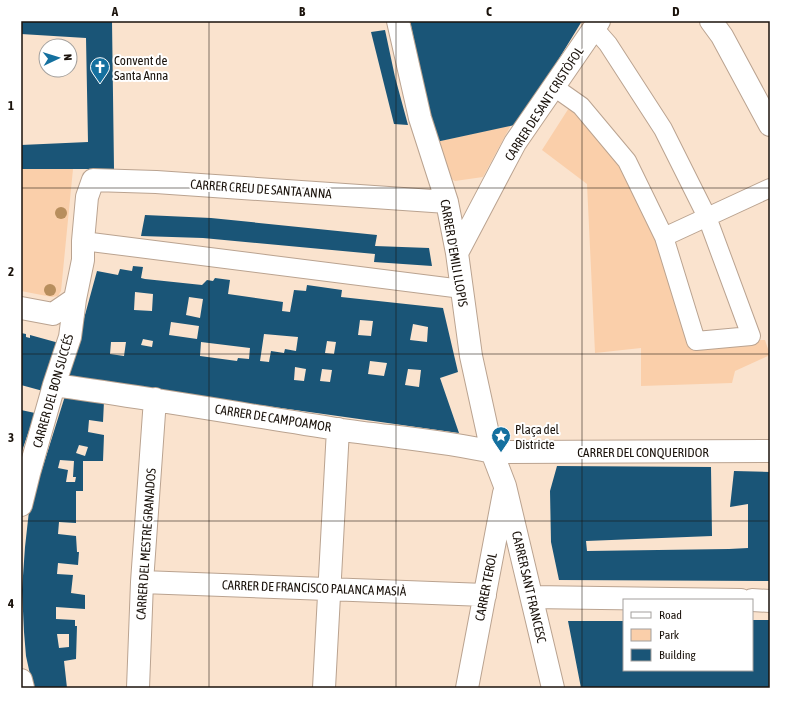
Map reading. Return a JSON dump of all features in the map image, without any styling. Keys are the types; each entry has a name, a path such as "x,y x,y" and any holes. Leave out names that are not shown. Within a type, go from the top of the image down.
{"street":[{"name":"CARRER D'EMILI LLOPIS","path":"398,21 420,118 446,202 457,253 471,356 492,452 505,486"},
{"path":"711,21 722,36 770,125"},
{"path":"554,87 581,106 627,161 664,238 696,341 751,336 707,218 663,130 597,25"},
{"name":"CARRER DE SANT CRISTÒFOL","path":"457,253 515,143 597,25"},
{"name":"CARRER CREU DE SANTA ANNA","path":"86,197 94,180 114,180 446,202"},
{"path":"664,238 770,188"},
{"name":"CARRER DEL BON SUCCÉS","path":"21,505 54,385 70,337 75,300 83,260 86,197"},
{"path":"83,241 462,289"},
{"path":"21,308 53,314 75,300"},
{"name":"CARRER DE CAMPOAMOR","path":"54,385 155,399 338,429 459,445 492,452"},
{"name":"CARRER DEL MESTRE GRANADOS","path":"138,688 142,582 155,399"},
{"path":"324,688 338,429"},
{"name":"CARRER DEL CONQUERIDOR","path":"492,452 770,451"},
{"name":"CARRER TEROL","path":"467,688 505,486"},
{"name":"CARRER SANT FRANCESC","path":"505,486 553,688"},
{"name":"CARRER DE FRANCISCO PALANCA MASIÀ","path":"142,582 485,595"},
{"path":"532,596 689,599"},
{"path":"753,600 770,600"},
{"path":"21,680 23,688"}],"green space":[{"path":"574,100 627,161 696,341 765,340 770,355 735,371 732,383 641,386 641,348 595,353 587,184 542,150"},
{"path":"511,125 483,177 455,181 446,176 436,142"},
{"path":"21,169 73,169 61,291 58,296 52,297 21,291"}],"building":[{"name":"Convent de Santa Anna","path":"21,21 112,21 114,169 21,169 21,145 88,142 86,38 21,34"},
{"path":"410,21 582,21 519,124 436,142"},
{"path":"385,30 395,77 408,125 394,124 371,32"},
{"path":"145,215 211,218 377,235 375,246 429,248 432,266 374,262 375,254 203,238 141,236"},
{"path":"133,266 143,267 141,278 202,285 207,280 213,281 215,278 230,280 228,294 283,302 282,311 290,312 294,290 306,291 307,285 342,290 341,297 443,308 458,372 440,378 459,433 209,398 105,381 68,377 97,271 118,275 120,269 132,271","holes":["135,292 153,294 152,311 134,310","189,297 203,299 200,318 186,315","360,320 373,321 371,336 358,335","171,322 199,326 197,339 169,335","413,324 428,327 427,342 410,340","264,334 298,337 296,351 285,349 284,353 271,351 269,362 260,361","143,339 153,341 152,347 141,345","327,341 336,342 334,354 325,353","111,342 126,342 124,356 110,354","201,342 250,348 249,359 238,358 237,361 200,356","370,361 387,363 384,376 368,374","295,367 306,369 304,381 294,380","322,369 332,370 330,382 320,381","408,369 421,370 419,387 405,385"]},
{"path":"21,333 26,334 26,337 30,338 30,335 59,343 43,391 21,385"},
{"path":"65,396 104,401 103,422 89,420 88,432 104,435 103,461 83,461 83,491 76,491 76,523 59,522 58,534 76,536 77,552 79,552 78,565 58,563 57,574 73,575 71,593 85,595 85,609 56,607 56,619 75,620 75,626 77,626 76,659 64,661 67,688 33,688 26,656 22,590 29,511","holes":["79,445 88,447 85,456 76,453","60,460 74,461 73,477 76,477 75,482 66,482 68,470 58,468","57,634 69,634 69,647 59,648"]},
{"path":"21,410 35,413 21,454"},
{"path":"557,466 711,467 712,536 586,541 587,551 748,548 748,504 730,507 734,471 770,472 770,581 559,580 551,542 550,491"},
{"path":"753,620 770,620 770,688 581,688 568,621 623,621 623,671 753,671"}],"place":[{"name":"Convent de Santa Anna","path":"100,84"},
{"name":"Plaça del Districte","path":"501,453"}]}
